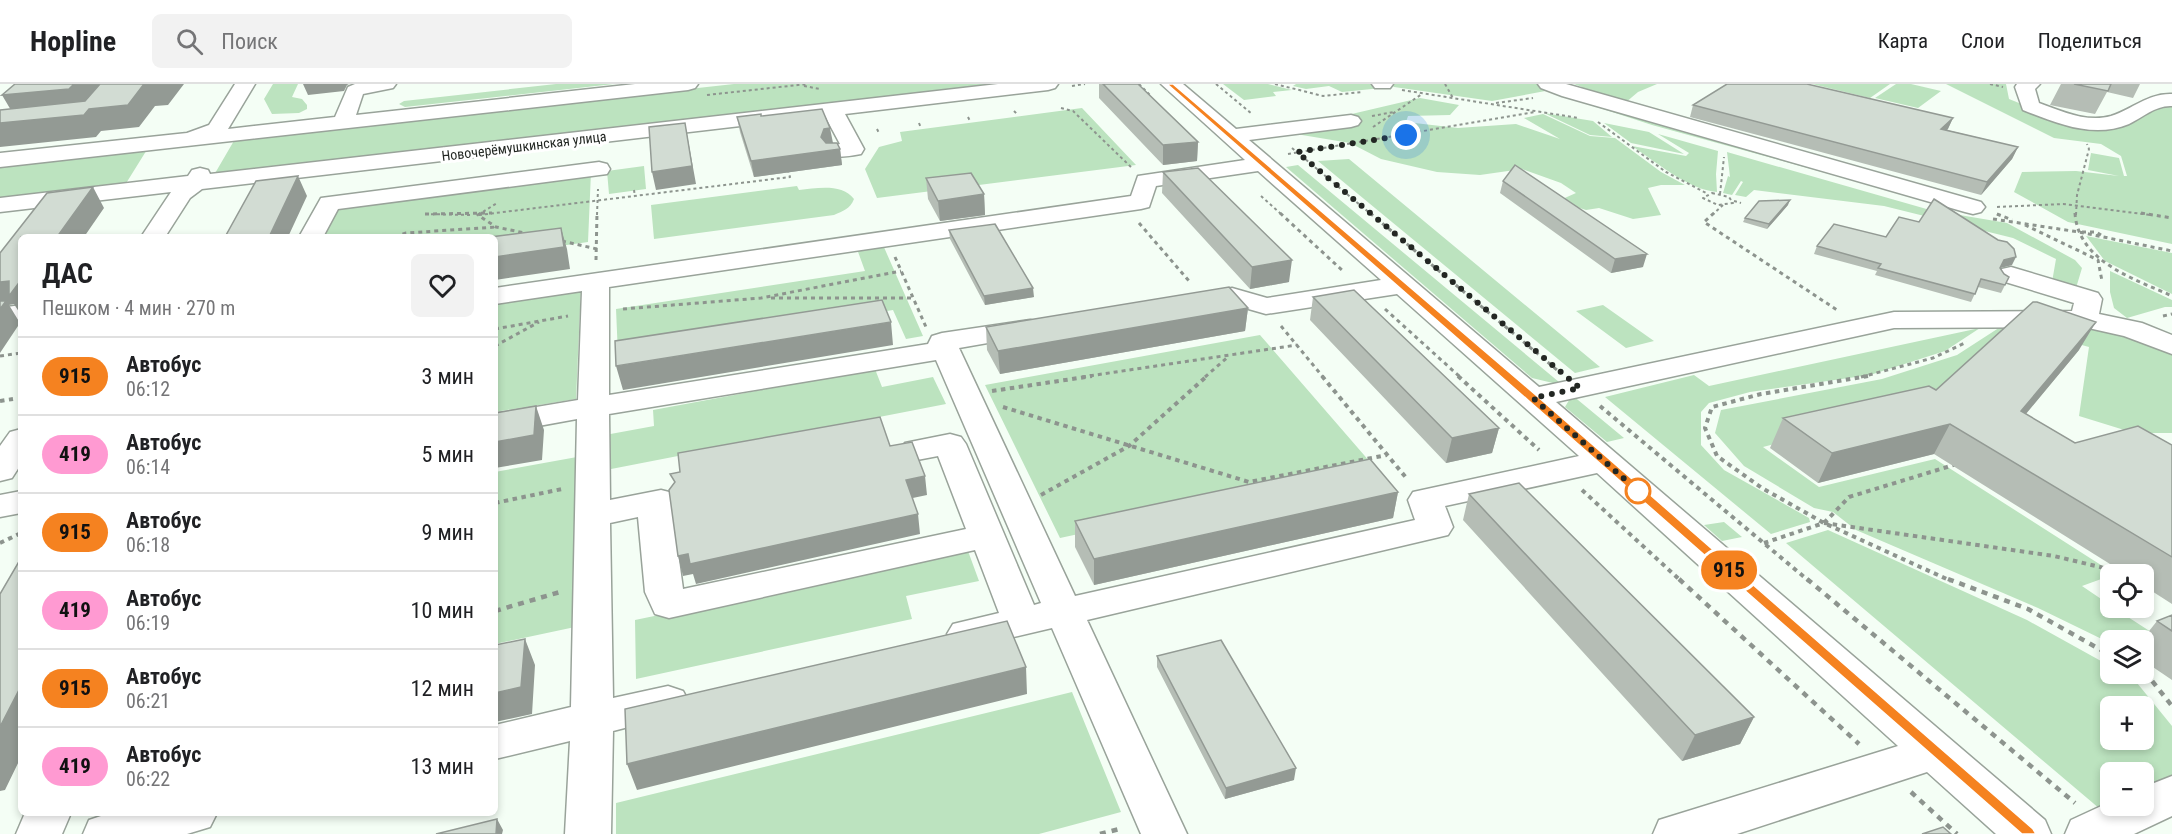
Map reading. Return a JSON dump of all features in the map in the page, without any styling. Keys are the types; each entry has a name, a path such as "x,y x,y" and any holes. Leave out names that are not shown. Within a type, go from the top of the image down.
{"street":[{"path":"155,234 181,187 221,132 245,84"},
{"path":"0,160 187,139 221,132 343,122 688,84"},
{"name":"Новочерёмушкинская улица","path":"0,205 181,187 1048,84"},
{"path":"1171,84 1533,398 2028,834"},
{"path":"1548,84 1980,213"},
{"path":"2030,84 2025,87 2030,105 2079,123 2104,124 2127,118 2163,99 2172,100"},
{"path":"2168,84 2172,87"},
{"path":"343,122 356,92 373,85"},
{"path":"832,109 853,149 836,152"},
{"path":"1231,136 1359,126"},
{"path":"181,187 162,172 187,139"},
{"path":"498,296 1141,202 1146,181 1263,164"},
{"path":"313,234 329,203 599,170"},
{"path":"2011,275 2088,299 2094,321"},
{"path":"588,834 592,718 593,407 596,282"},
{"path":"1172,306 1232,296 1266,306 1402,285"},
{"path":"0,316 18,313"},
{"path":"1533,398 1894,320 2094,321 2132,329 2172,345"},
{"path":"498,423 944,346 1057,324"},
{"path":"944,346 1164,834"},
{"path":"0,471 18,444"},
{"path":"917,450 950,444 1022,622"},
{"path":"929,643 1435,527 1425,500 1604,461"},
{"path":"593,499 658,502 664,592 669,605 682,589 987,536"},
{"path":"0,506 18,503"},
{"path":"498,741 696,695"},
{"path":"1676,834 1935,752"},
{"path":"2096,830 2172,795"},
{"path":"39,834 47,816"},
{"path":"119,832 182,816"}],"path":[{"path":"756,84 758,90"},
{"path":"1216,84 1764,543 2096,830"},
{"path":"1275,84 1323,96 1383,87 1584,118"},
{"path":"1445,84 1453,98"},
{"path":"1359,126 1423,93"},
{"path":"1061,108 1073,111 1146,181"},
{"path":"1014,111 1018,115"},
{"path":"1297,152 1540,111"},
{"path":"968,117 970,121"},
{"path":"1605,122 1595,120 1666,172 1708,194 1720,194 1741,203"},
{"path":"919,123 921,128"},
{"path":"877,129 879,133"},
{"path":"2086,140 2089,149 2077,205 2076,221 2079,232 2098,260 2102,273 2099,308 2094,321"},
{"path":"1720,194 1724,150"},
{"path":"374,197 407,213 478,215 790,177 785,161"},
{"path":"596,282 599,170"},
{"path":"725,180 728,185"},
{"path":"634,190 635,197"},
{"path":"1708,194 1704,196 1705,200 1723,205 1734,201"},
{"path":"1994,207 2034,202 2077,205 2172,218"},
{"path":"1123,205 1206,300"},
{"path":"1723,205 1704,222 1838,310"},
{"path":"1992,212 2020,222 2172,296"},
{"path":"1980,213 2172,251"},
{"path":"478,215 496,227"},
{"path":"403,234 496,227 530,234"},
{"path":"896,237 891,248 901,271 928,332 944,346"},
{"path":"552,239 597,249"},
{"path":"761,298 901,271"},
{"path":"498,328 595,312 761,298 913,298"},
{"path":"1266,306 1425,500"},
{"path":"2000,320 1950,353 1878,376 1742,397 1712,407 1706,428 1717,456 1762,488 1824,523 1965,587 2028,609 2100,649"},
{"path":"498,344 542,321"},
{"path":"965,396 1297,345"},
{"path":"0,356 18,353"},
{"path":"1017,509 1129,446 1229,355"},
{"path":"965,396 1249,482 1387,455"},
{"path":"0,401 13,399"},
{"path":"1824,523 1849,497 1963,462"},
{"path":"498,502 593,499"},
{"path":"1764,543 1824,523 2054,556 2100,568"},
{"path":"0,543 18,534"},
{"path":"498,610 592,582"},
{"path":"2154,683 2172,706"}],"green space":[{"path":"273,84 298,84 292,97 302,99 307,109 299,113 272,114 264,99"},
{"path":"556,84 614,84 405,107 399,104 404,101"},
{"path":"734,84 992,84 214,175 235,139"},
{"path":"1223,84 1268,84 1292,90 1273,92 1276,96 1244,100"},
{"path":"1296,84 1376,84 1382,88 1342,92 1329,86 1306,89 1293,86"},
{"path":"1391,84 1541,84 1556,89 1492,101 1394,87"},
{"path":"1574,84 1657,84 1638,92 1625,103 1583,93 1582,87"},
{"path":"1812,84 1890,84 1870,98"},
{"path":"1896,84 1911,84 1941,91 1918,108 1875,98"},
{"path":"1946,84 2006,84 2009,99 2072,124 2116,126 2163,104 2172,105 2172,244 2068,222 2014,192 2022,172 2076,171 2119,176 2088,170 2091,153 2119,158 2124,176 2127,176 2121,156 2101,144 2054,138"},
{"path":"1574,96 1959,205 1956,209 1652,125 1566,97"},
{"path":"1420,98 1459,105 1450,115 1408,116 1406,122 1458,128 1516,124 1560,139 1524,118 1543,114 1590,136 1615,138 1661,172 1685,185 1661,185 1648,188 1661,215 1633,219 1599,208 1586,210 1558,201 1576,193 1561,183 1522,169 1480,175 1437,172 1381,159 1350,143 1290,133 1309,124"},
{"path":"1082,108 1136,165 877,198 865,169 879,147 902,141 900,132"},
{"path":"1544,113 1593,121 1612,137 1590,135"},
{"path":"1604,123 1649,132 1684,154 1631,143"},
{"path":"1658,134 1718,151 1717,192 1684,181 1632,146 1686,156 1689,153"},
{"path":"148,148 125,185 0,200 0,165"},
{"path":"1727,152 1930,210 2007,223 2075,260 2082,268 2076,288 2052,282 2056,259 2013,238 1884,206 1754,190 1746,197 1735,195 1743,182 1741,181 1732,195 1723,193 1728,176 1730,177"},
{"path":"1349,159 1600,367 1575,373 1318,161"},
{"path":"1298,165 1559,382 1557,384 1532,378 1286,167"},
{"path":"644,166 646,189 609,194 607,171"},
{"path":"591,172 588,242 498,255 498,234 315,234 329,203"},
{"path":"797,186 799,190 836,189 849,194 854,199 843,211 834,215 654,239 651,205"},
{"path":"2086,236 2172,253 2172,294 2105,261"},
{"path":"883,245 923,336 906,339 893,310 618,355 616,309 865,271 857,249"},
{"path":"2110,271 2172,300 2172,307 2127,318 2114,308 2110,292"},
{"path":"581,287 576,399 498,412 498,299"},
{"path":"1603,305 1654,341 1626,348 1576,311"},
{"path":"2008,322 2106,330 2172,349 2172,433 2134,433 2079,416 2089,347 2017,327 1932,403 1763,447 1819,487 1935,459 2100,564 2100,579 2082,586 2100,598 2100,618 2129,618 2148,630 2100,630 2100,638 2038,608 1856,530 1833,512 1814,508 1744,466 1715,433 1721,410 1882,379 1957,355"},
{"path":"1980,328 1945,351 1870,375 1750,392 1709,403 1701,412 1701,445 1724,470 1809,518 1810,522 1771,534 1605,397 1694,375 1709,386"},
{"path":"1260,335 1377,470 1060,538 985,385"},
{"path":"875,369 882,387 933,377 946,404 606,470 605,435 654,426 653,410"},
{"path":"1572,395 1624,438 1607,442 1565,407"},
{"path":"577,457 575,627 498,643 498,471"},
{"path":"1724,522 1742,537 1722,541 1704,525"},
{"path":"1828,530 2027,620 2100,660 2100,684 2138,684 2148,696 2100,696 2100,750 2154,750 2154,704 2172,726 2172,779 2154,787 2154,762 2100,762 2100,809 1786,543"},
{"path":"968,551 979,581 906,596 912,619 636,679 635,620"},
{"path":"2154,634 2165,641 2154,641"},
{"path":"1072,692 1121,812 1039,834 616,834 616,803"}],"building":[{"path":"15,84 74,84 69,89 2,95"},
{"path":"100,84 144,84 128,105 89,109 84,115 0,123 0,110 85,101"},
{"path":"1103,84 1138,84 1198,142 1163,145"},
{"path":"1727,84 1807,84 1953,118 1941,129 2018,147 1987,182 1693,105"},
{"path":"2074,84 2111,84 2108,91"},
{"path":"822,109 830,128 824,129 821,137 826,143 837,143 840,149 751,161 737,117"},
{"path":"685,123 692,166 652,172 649,127"},
{"path":"1515,165 1647,254 1615,259 1503,181"},
{"path":"1198,168 1292,260 1252,267 1163,172"},
{"path":"971,173 984,194 938,201 926,178"},
{"path":"298,176 270,234 227,234 256,181"},
{"path":"93,187 59,234 18,234 18,284 9,296 9,281 0,282 0,253 47,193"},
{"path":"1934,199 1998,240 2007,242 2014,249 2016,257 2004,260 2000,268 2009,277 2005,285 1981,279 1975,294 1878,268 1881,264 1817,246 1834,224 1886,237 1899,217 1919,222"},
{"path":"1790,200 1769,224 1745,218 1759,201"},
{"path":"995,224 1033,288 984,296 949,230"},
{"path":"561,228 564,247 498,257 498,236"},
{"path":"1229,287 1248,308 998,351 986,327"},
{"path":"1354,290 1499,428 1452,438 1313,297"},
{"path":"882,300 891,322 616,366 615,341"},
{"path":"0,301 6,301 0,309"},
{"path":"2033,302 2096,322 2021,411 2075,443 2138,426 2172,445 2172,557 1950,424 1832,453 1783,418 1929,386 1936,390"},
{"path":"536,406 534,435 498,441 498,412"},
{"path":"880,417 890,446 912,442 925,476 906,480 918,514 690,564 688,554 678,556 669,490 675,482 670,474 680,472 678,453"},
{"path":"1370,459 1398,492 1094,559 1075,521"},
{"path":"1519,483 1754,717 1695,735 1469,494"},
{"path":"18,563 18,692 0,727 0,594"},
{"path":"2172,615 2172,631 2157,621"},
{"path":"1007,621 1026,667 627,764 625,709"},
{"path":"525,639 521,687 498,692 498,644"},
{"path":"1221,640 1296,768 1226,788 1157,656"},
{"path":"497,819 496,834 436,834"},
{"path":"1943,827 1951,834 1922,834"}],"bus line":[{"name":"915","path":"1171,84 1533,398 2027,834"}],"route":[{"path":"1406,135 1297,152 1580,388 1533,398 1640,492 1638,491"}]}
